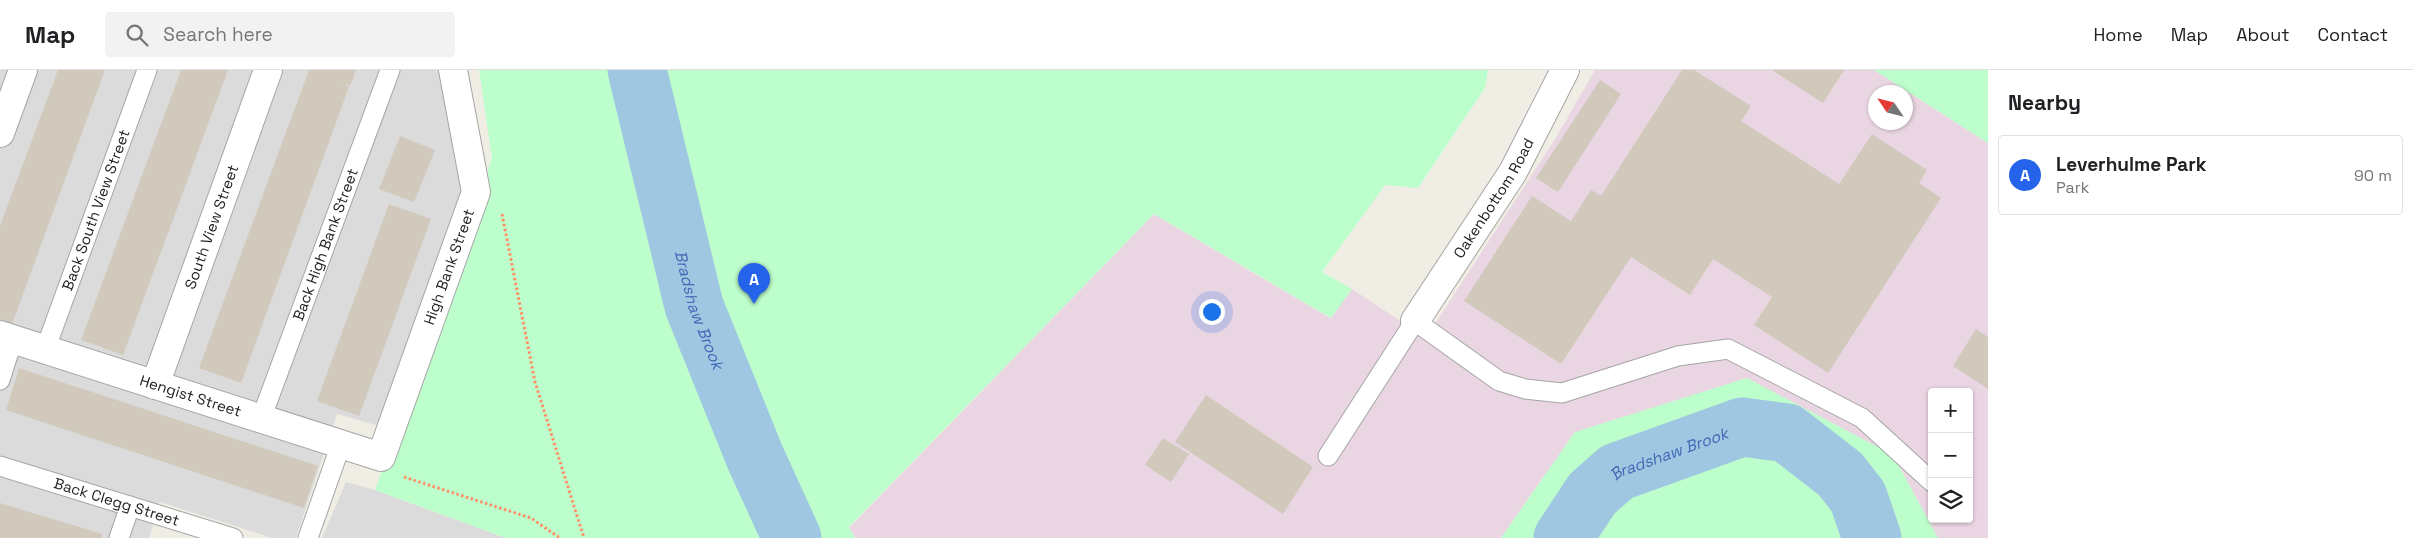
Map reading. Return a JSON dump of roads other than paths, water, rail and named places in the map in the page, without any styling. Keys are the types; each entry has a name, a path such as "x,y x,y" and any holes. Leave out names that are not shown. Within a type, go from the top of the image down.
{"street":[{"path":"0,133 24,70"},
{"name":"South View Street","path":"155,385 268,70"},
{"name":"High Bank Street","path":"381,457 476,192 453,70"},
{"name":"Oakenbottom Road","path":"1415,321 1513,172 1565,70"},
{"name":"Hengist Street","path":"6,337 381,457"}],"lane":[{"name":"Back South View Street","path":"45,350 147,70"},
{"name":"Back High Bank Street","path":"261,419 390,70"},
{"path":"1328,456 1415,321 1499,381 1525,389 1562,394 1678,356 1728,349 1862,418 1928,478"},
{"path":"0,380 6,337"},
{"path":"308,538 341,444"},
{"name":"Back Clegg Street","path":"0,466 233,538"},
{"path":"119,538 130,506"}],"waterway":[{"name":"Bradshaw Brook","path":"637,70 694,306 755,457 792,538"},
{"name":"Bradshaw Brook","path":"1563,538 1592,494 1617,472 1742,427 1787,433 1840,474 1858,497 1872,538"}],"place":[{"name":"Leverhulme Park","path":"754,304"}]}
